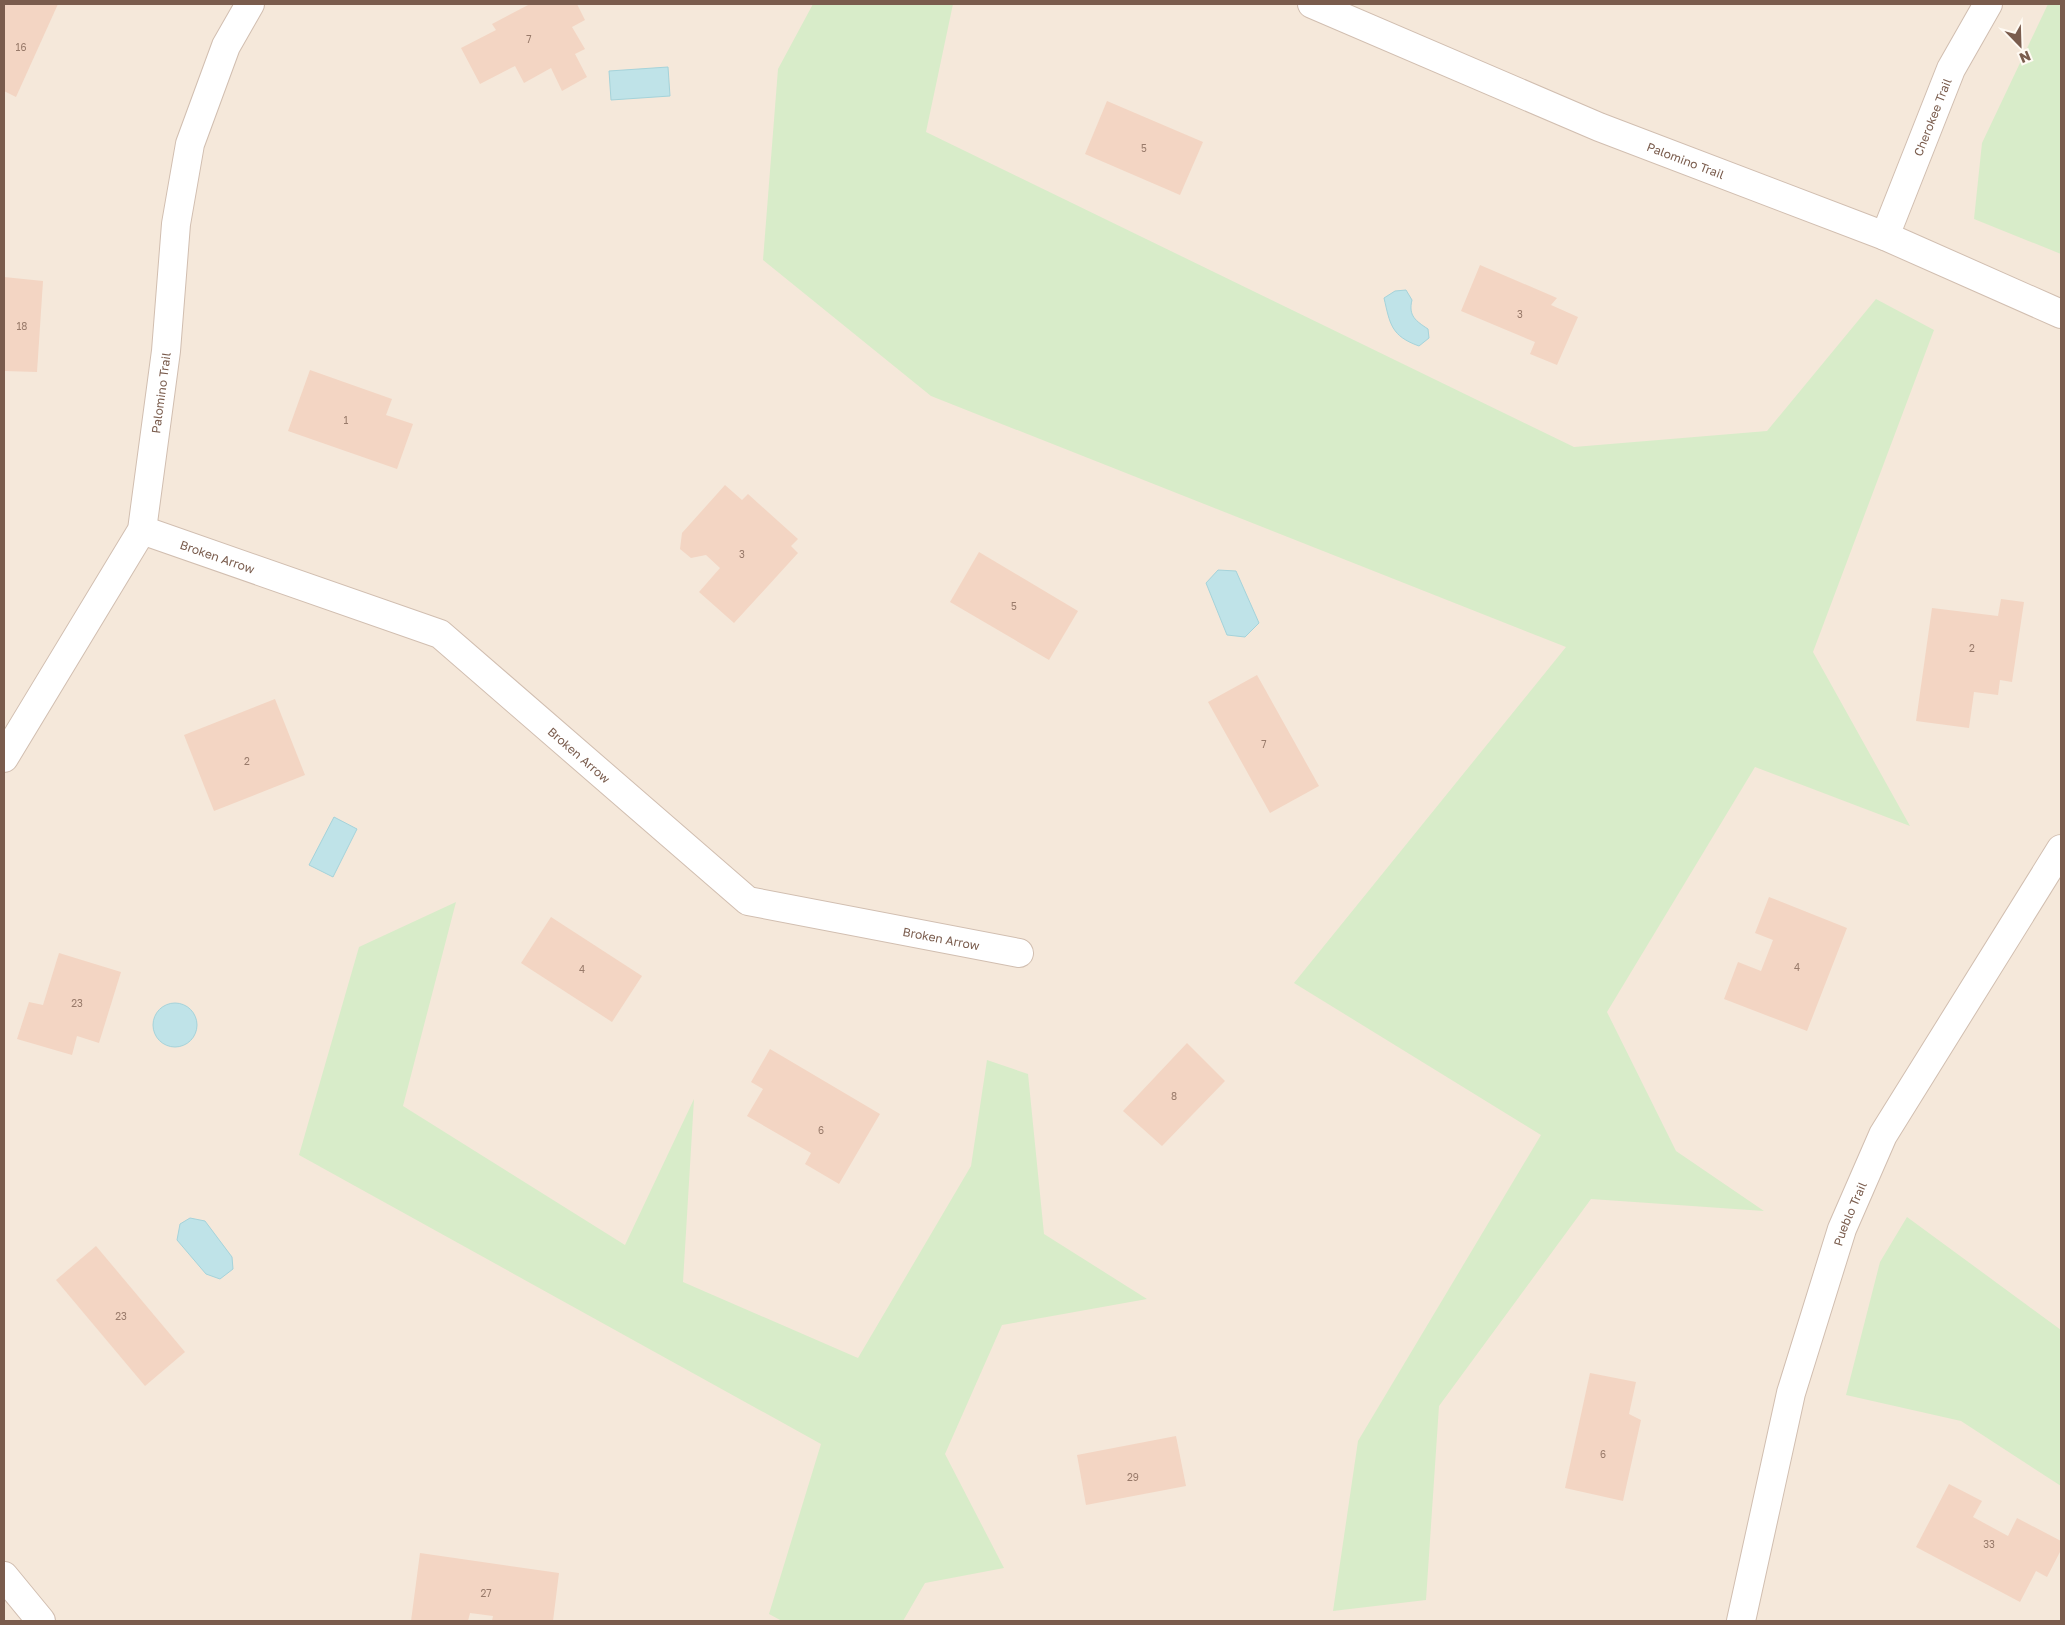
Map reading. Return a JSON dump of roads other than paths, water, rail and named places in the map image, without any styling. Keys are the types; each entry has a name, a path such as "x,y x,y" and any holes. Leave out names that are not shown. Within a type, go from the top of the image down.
{"street":[{"name":"Palomino Trail","path":"4,758 142,530 166,351 176,224 190,144 226,46 250,4"},
{"name":"Palomino Trail","path":"1312,4 1600,126 1885,236 2061,314"},
{"name":"Cherokee Trail","path":"1885,236 1951,69 1988,4"},
{"name":"Broken Arrow","path":"142,530 440,634 748,901 1019,953"},
{"name":"Pueblo Trail","path":"1741,1621 1791,1393 1842,1229 1883,1135 2061,849"},
{"path":"4,1576 41,1621"}],"water":[{"path":"668,67 670,96 611,100 609,71"},
{"path":"1406,290 1412,300 1411,310 1414,318 1428,329 1429,338 1419,346 1397,333 1390,322 1386,307 1384,298 1395,291"},
{"path":"1218,570 1236,571 1259,623 1245,637 1227,635 1206,583"},
{"path":"334,817 357,829 333,877 309,865"},
{"path":"175,1003 187,1007 193,1013 197,1025 193,1037 187,1043 175,1047 163,1043 157,1037 153,1025 157,1013 163,1007"},
{"path":"190,1218 205,1221 232,1257 233,1269 220,1279 206,1274 177,1240 180,1224"}]}
